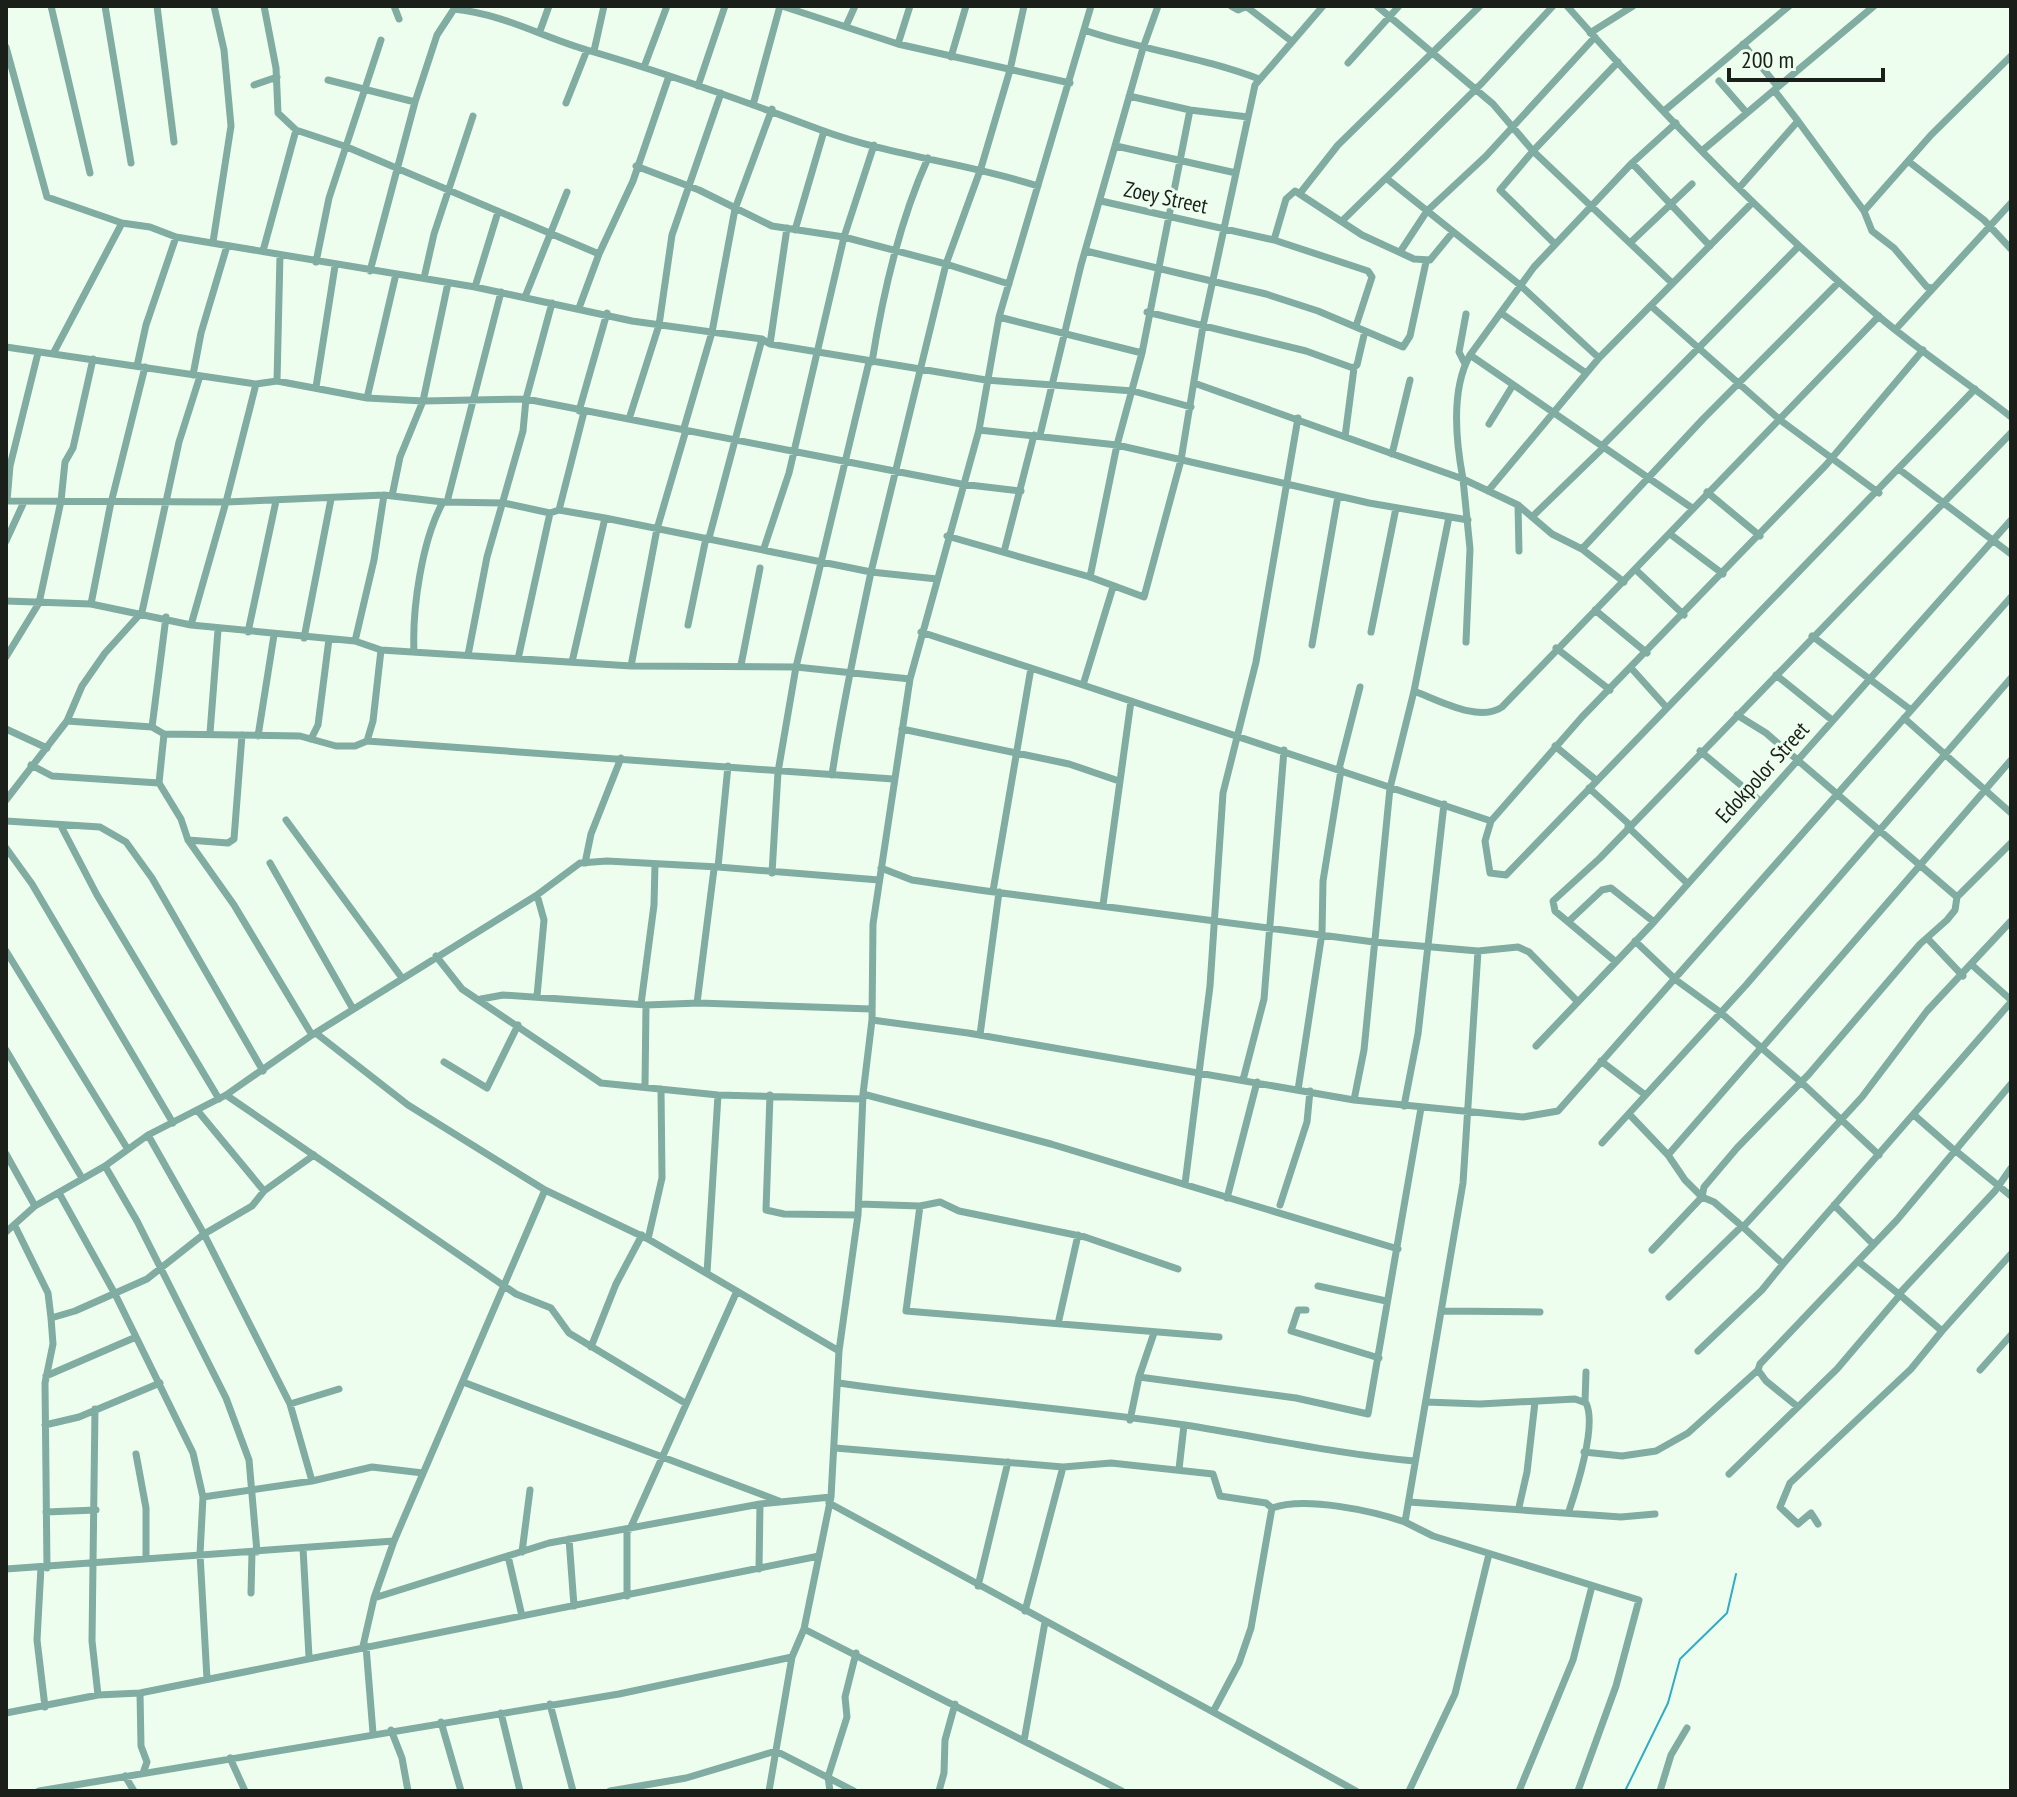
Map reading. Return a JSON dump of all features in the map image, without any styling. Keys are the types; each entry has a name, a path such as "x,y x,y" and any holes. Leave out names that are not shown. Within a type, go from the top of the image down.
{"street":[{"path":"51,6 90,173"},
{"path":"105,6 131,163"},
{"path":"157,6 174,142"},
{"path":"213,242 231,126 224,50 214,6"},
{"path":"264,6 277,77 278,113 296,130 347,147 599,254"},
{"path":"394,6 399,19"},
{"path":"540,31 549,6"},
{"path":"566,103 590,51 604,6"},
{"path":"644,67 667,6"},
{"path":"698,86 725,6"},
{"path":"753,105 781,6 795,8 898,44 1070,83"},
{"path":"846,26 855,6"},
{"path":"898,44 910,6"},
{"path":"951,57 966,6"},
{"path":"832,775 871,572 946,264 981,168 1010,70 1024,6"},
{"path":"769,1791 792,1657 804,1629 830,1500 839,1351 859,1204 863,1096 872,1020 872,940 893,779 910,679 961,484 979,430 999,317 1091,6"},
{"path":"1004,552 1129,96 1158,6"},
{"path":"1231,6 1238,10 1247,6 1290,40"},
{"path":"947,536 1090,577 1144,597 1181,460 1203,326 1259,79 1290,40 1323,6"},
{"path":"1377,6 1476,89 1533,151 1672,283"},
{"path":"1348,63 1399,6"},
{"path":"1301,192 1338,145 1480,6"},
{"path":"1342,221 1476,89 1553,6"},
{"path":"1567,6 1664,111 1799,246 1879,316 2011,417"},
{"path":"1400,252 1427,211 1511,128 1593,35 1633,6"},
{"path":"1664,111 1789,6"},
{"path":"1703,150 1874,6"},
{"path":"370,271 415,102 437,35 454,8 511,20 590,51 772,109 824,131 928,158 981,168 1038,186"},
{"path":"1084,30 1143,48 1224,66 1259,79"},
{"path":"316,262 329,198 381,40"},
{"path":"1743,44 1864,211 1872,231 1894,248 1927,287 1932,288"},
{"path":"6,47 47,197 122,223 150,227 176,237 475,287 659,325 762,339 770,344 921,371 986,380 1052,382 1133,391 1191,407"},
{"path":"1864,211 1908,161 2011,56"},
{"path":"1555,244 1500,190 1618,62"},
{"path":"579,308 599,254 615,224 669,76"},
{"path":"254,85 277,77"},
{"path":"328,80 415,102"},
{"path":"1719,81 1746,112"},
{"path":"629,419 659,325 672,235 686,186 721,93"},
{"path":"1129,96 1190,110 1248,117"},
{"path":"631,666 657,529 663,517 712,332 735,209 772,109"},
{"path":"1090,577 1117,445 1142,353 1147,312 1159,268 1190,110"},
{"path":"424,278 473,116"},
{"path":"1739,188 1798,121"},
{"path":"1466,642 1468,520 1458,430 1465,364 1520,285 1555,244 1632,163 1676,123"},
{"path":"263,251 296,130"},
{"path":"770,344 791,229 824,131"},
{"path":"764,548 792,452 844,237 874,145"},
{"path":"1116,146 1236,173"},
{"path":"772,873 778,772 796,667 871,362 882,300 912,194 928,158"},
{"path":"1908,161 1989,227 2011,249"},
{"path":"1632,163 1710,246"},
{"path":"636,166 735,209 791,229 844,237 1009,284"},
{"path":"1386,178 1520,285 1599,358"},
{"path":"1630,243 1692,184"},
{"path":"525,297 567,192"},
{"path":"1274,240 1286,199 1290,193 1301,192 1342,221 1400,252 1426,262"},
{"name":"Zoey Street","path":"1101,201 1143,213 1167,215 1274,240 1368,271 1372,277 1356,326"},
{"path":"1488,491 1599,358 1753,202"},
{"path":"1896,329 2011,203"},
{"path":"475,287 498,212"},
{"path":"54,352 122,223"},
{"path":"1086,251 1215,280 1356,326 1406,346 1426,262 1453,232"},
{"path":"91,604 141,366 146,325 176,237"},
{"path":"6,800 67,721 82,686 142,612 196,376 201,333 227,246"},
{"path":"1534,515 1799,246"},
{"path":"277,381 280,255"},
{"path":"316,387 335,266"},
{"path":"367,398 396,274"},
{"path":"1582,549 1739,382 1839,282"},
{"path":"355,641 388,495 423,401 448,283"},
{"path":"414,652 412,623 435,516 445,502 501,292"},
{"path":"468,655 487,557 523,431 526,399 552,303"},
{"path":"1651,306 1780,420 1830,460 1879,493"},
{"path":"1147,312 1306,351 1354,368"},
{"path":"518,659 607,313"},
{"path":"1501,313 1586,373"},
{"path":"1465,364 1459,352 1466,314"},
{"path":"1414,691 1482,713 1495,713 1879,316"},
{"path":"999,317 1142,353"},
{"path":"1345,437 1354,368 1365,331"},
{"path":"688,625 708,538 762,339"},
{"path":"6,347 256,384 277,381 367,398 423,401 526,399 961,484 1021,491"},
{"path":"1923,350 1830,460 1555,746 1491,821 1485,841 1490,873 1498,877 1512,869 1879,493 1975,389"},
{"path":"38,353 10,466 6,501 23,504 169,499 226,502 388,495 445,502 504,503 605,518 871,572 937,579"},
{"path":"1470,355 1692,508"},
{"path":"6,657 39,603 61,501 65,462 73,448 93,359"},
{"path":"1392,454 1410,380"},
{"path":"1194,383 1463,479 1534,515 1552,534 1582,549 1624,582"},
{"path":"191,625 256,384"},
{"path":"1489,424 1513,385"},
{"path":"1185,1184 1200,1074 1223,793 1256,662 1298,418"},
{"path":"979,430 1117,445 1338,496 1468,520"},
{"path":"1616,962 1555,911 1553,901 2011,433"},
{"path":"1900,470 2011,554"},
{"path":"1707,492 1760,536"},
{"path":"1312,645 1338,496"},
{"path":"304,638 331,499"},
{"path":"248,632 276,501"},
{"path":"6,541 23,504"},
{"path":"1518,505 1519,551"},
{"path":"1371,632 1396,508"},
{"path":"1354,1100 1364,1050 1390,788 1414,691 1449,517"},
{"path":"572,662 605,518"},
{"name":"Edokpolor Street","path":"1536,1046 1654,922 2011,520"},
{"path":"1670,534 1723,574"},
{"path":"741,665 760,568"},
{"path":"1636,570 1684,615"},
{"path":"1083,685 1113,587"},
{"path":"872,1020 980,1035 1354,1100 1523,1117 1558,1111 2011,597"},
{"path":"6,601 91,604 218,630 355,641 381,650 631,666 796,667 910,679"},
{"path":"1595,610 1647,653"},
{"path":"152,727 166,617"},
{"path":"210,733 218,630"},
{"path":"921,632 1491,821"},
{"path":"258,736 274,635"},
{"path":"1812,636 1911,710"},
{"path":"311,739 318,725 329,639"},
{"path":"1556,648 1610,690"},
{"path":"367,741 373,721 381,650"},
{"path":"980,1035 1015,752 1031,668"},
{"path":"1632,669 1667,708"},
{"path":"1776,675 1832,720"},
{"path":"1602,1143 2011,678"},
{"path":"1298,1090 1322,933 1323,881 1340,770 1360,687"},
{"path":"1103,905 1131,701"},
{"path":"1737,715 1755,725 1836,792 1957,897"},
{"path":"1904,718 2011,813"},
{"path":"67,721 152,727 164,734 210,733 311,739 336,746 355,746 367,741 893,779"},
{"path":"6,729 47,748"},
{"path":"902,729 1015,752 1119,781"},
{"path":"164,734 159,783 181,819 188,840 234,905 314,1034 408,1105 545,1190 645,1237 839,1351"},
{"path":"188,840 228,843 234,839 242,735"},
{"path":"1555,746 1596,780"},
{"path":"1243,1080 1264,999 1284,750"},
{"path":"1700,751 1760,801"},
{"path":"585,863 591,834 621,758"},
{"path":"1668,1155 2011,760"},
{"path":"31,765 52,776 159,783"},
{"path":"697,1003 728,766"},
{"path":"1589,788 1687,883"},
{"path":"1404,1106 1418,1034 1444,804"},
{"path":"286,820 402,978"},
{"path":"6,821 100,827 129,845 168,905 263,1071"},
{"path":"61,826 97,895 223,1097 314,1155 523,1298 551,1308 560,1324 591,1347 685,1403"},
{"path":"1652,1250 1702,1197 1704,1187 1737,1148 1801,1082 1955,910 1957,897 2011,843"},
{"path":"6,848 32,884 173,1123"},
{"path":"270,863 353,1009"},
{"path":"6,1232 35,1206 105,1166 148,1135 223,1097 314,1034 585,863 655,864 879,880"},
{"path":"645,1087 644,1004 655,864"},
{"path":"881,868 912,880 1215,918 1374,942 1478,951 1518,947 1529,952 1578,1002"},
{"path":"1568,922 1602,890 1611,888 1654,922"},
{"path":"537,895 544,920 537,996"},
{"path":"1669,1297 1742,1227 1862,1097 1927,1011 1963,976 2011,921"},
{"path":"1927,938 1963,976"},
{"path":"1635,941 1676,980 1720,1012 1801,1082 1879,1155"},
{"path":"6,951 127,1148"},
{"path":"1405,1522 1463,1183 1478,951"},
{"path":"436,956 462,989 601,1083 718,1095 863,1096 1185,1184 1398,1249"},
{"path":"1698,1351 1762,1290 2011,1001 1972,965"},
{"path":"481,999 503,995 644,1004 871,1009"},
{"path":"444,1062 487,1088 518,1025"},
{"path":"6,1050 82,1178"},
{"path":"1601,1061 1644,1094"},
{"path":"1227,1198 1257,1082"},
{"path":"1584,1452 1622,1456 1656,1451 1688,1433 1758,1370 1760,1364 1859,1262 2011,1084"},
{"path":"591,1347 616,1284 645,1237 662,1178 661,1089"},
{"path":"1280,1205 1307,1122 1310,1091"},
{"path":"707,1273 718,1095"},
{"path":"770,1095 766,1210 784,1214 858,1215"},
{"path":"1139,1377 1296,1398 1363,1416 1369,1410 1379,1358 1386,1301 1398,1249 1421,1108"},
{"path":"197,1110 264,1191"},
{"path":"1629,1114 1702,1197 1714,1202 1783,1264"},
{"path":"1914,1115 2011,1196"},
{"path":"148,1135 204,1234 290,1404 312,1481"},
{"path":"6,1154 35,1206"},
{"path":"51,1318 115,1294 161,1269 204,1234 252,1206 264,1191 314,1155"},
{"path":"105,1166 226,1398 249,1460 254,1552 251,1593"},
{"path":"1729,1474 1798,1407 2011,1168"},
{"path":"373,1733 365,1646 374,1598 394,1541 545,1190"},
{"path":"59,1193 115,1294 193,1453 203,1497 200,1554 207,1679"},
{"path":"859,1204 920,1206 940,1202 959,1211 1078,1235 1178,1269"},
{"path":"1834,1205 1873,1244"},
{"path":"920,1206 906,1311 1219,1337"},
{"path":"15,1226 48,1293 53,1344 46,1376 46,1512 37,1640 45,1707"},
{"path":"1058,1324 1078,1235"},
{"path":"1818,1524 1811,1513 1798,1524 1780,1507 1790,1483 1911,1369 2011,1254"},
{"path":"1859,1262 1942,1331"},
{"path":"1318,1286 1386,1301"},
{"path":"627,1596 628,1529 737,1291"},
{"path":"1306,1310 1298,1310 1291,1331 1323,1344 1379,1358"},
{"path":"1443,1311 1540,1312"},
{"path":"1130,1420 1139,1377 1154,1333"},
{"path":"1980,1370 2011,1335"},
{"path":"46,1376 136,1337"},
{"path":"1758,1370 1766,1381 1798,1407"},
{"path":"1569,1511 1590,1415 1585,1402 1586,1372"},
{"path":"463,1382 780,1502"},
{"path":"45,1425 160,1383"},
{"path":"839,1383 1184,1425 1414,1461"},
{"path":"290,1404 339,1389"},
{"path":"1426,1402 1575,1399 1585,1402"},
{"path":"1519,1507 1527,1472 1535,1402"},
{"path":"95,1409 92,1641 98,1695"},
{"path":"1179,1469 1184,1425"},
{"path":"835,1448 1063,1467 1100,1463 1213,1474 1220,1496 1266,1503 1272,1508 1300,1504 1342,1507 1405,1522 1410,1528 1489,1554 1637,1598 1640,1604 1578,1791"},
{"path":"136,1454 146,1508 146,1559"},
{"path":"978,1586 1008,1462"},
{"path":"203,1497 312,1481 372,1467 423,1473"},
{"path":"1025,1611 1063,1467"},
{"path":"522,1552 530,1490"},
{"path":"374,1598 569,1539 760,1504 830,1500 978,1586 1356,1791"},
{"path":"1409,1502 1451,1507 1519,1507 1621,1517 1655,1514"},
{"path":"759,1569 760,1504"},
{"path":"1213,1712 1239,1663 1251,1628 1272,1508"},
{"path":"46,1512 96,1510"},
{"path":"569,1539 574,1606"},
{"path":"6,1569 394,1541"},
{"path":"303,1548 309,1657"},
{"path":"1409,1791 1455,1694 1489,1554"},
{"path":"508,1556 522,1616"},
{"path":"6,1713 98,1695 140,1693 819,1556"},
{"path":"1519,1791 1573,1660 1592,1586"},
{"path":"1024,1741 1045,1622"},
{"path":"804,1629 1122,1791"},
{"path":"830,1791 828,1777 847,1717 845,1697 856,1653"},
{"path":"39,1791 619,1694 792,1657"},
{"path":"140,1693 141,1746 147,1762 143,1773"},
{"path":"550,1704 573,1791"},
{"path":"939,1791 944,1773 945,1740 955,1704"},
{"path":"501,1713 520,1791"},
{"path":"441,1722 461,1791"},
{"path":"1660,1791 1671,1755 1687,1728"},
{"path":"391,1730 402,1758 408,1791"},
{"path":"610,1791 686,1778 776,1751 854,1791"},
{"path":"230,1758 245,1791"},
{"path":"125,1776 134,1791"}],"waterway":[{"path":"1625,1791 1668,1703 1680,1659 1727,1613 1736,1574"}]}
